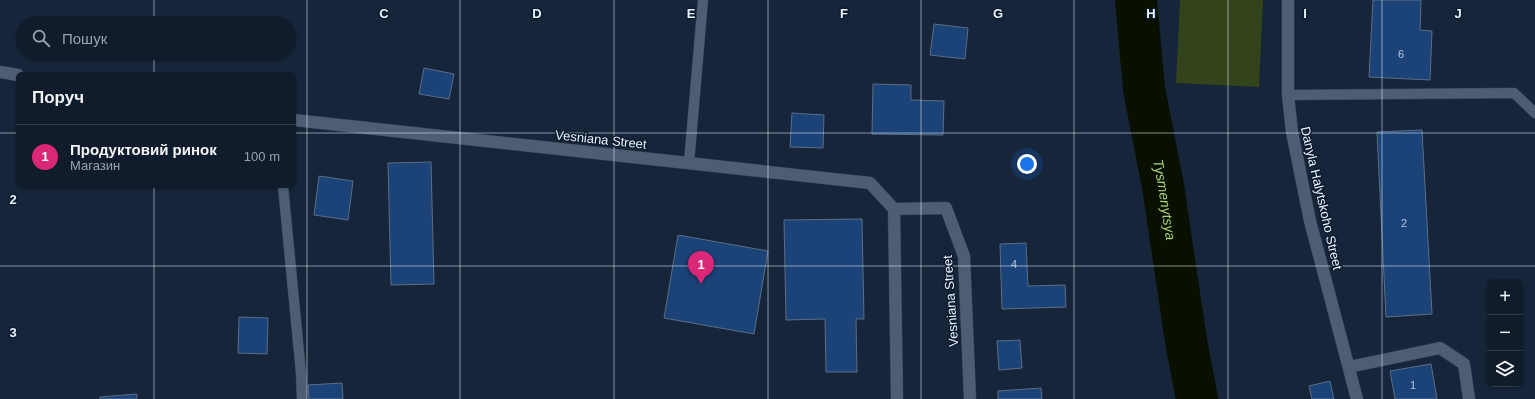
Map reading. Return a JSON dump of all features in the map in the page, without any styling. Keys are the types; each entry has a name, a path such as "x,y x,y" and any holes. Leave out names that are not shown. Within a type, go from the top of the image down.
{"street":[{"name":"Danyla Halytskoho Street","path":"1288,0 1288,95 1292,132 1310,221 1357,399"},
{"path":"0,72 16,75"},
{"name":"Vesniana Street","path":"296,120 870,183 894,209 946,208 964,256 970,399"},
{"path":"894,209 897,399"},
{"path":"1349,367 1440,348 1464,364 1469,399"}],"lane":[{"path":"689,163 703,0"},
{"path":"1288,95 1514,93 1535,113"},
{"path":"283,188 301,373 302,399"}],"green space":[{"path":"1180,0 1263,0 1259,87 1176,83"}],"building":[{"path":"1373,0 1421,0 1420,30 1432,31 1430,80 1369,77"},
{"path":"934,24 968,28 965,59 930,55"},
{"path":"424,68 454,74 449,99 419,94"},
{"path":"873,84 911,85 911,100 944,101 943,135 872,134"},
{"path":"792,113 824,115 823,148 790,147"},
{"path":"1422,130 1432,314 1386,317 1377,132"},
{"path":"431,162 434,284 391,285 388,163"},
{"path":"319,176 353,181 348,220 314,215"},
{"path":"862,219 864,319 856,319 857,372 826,372 825,319 786,320 784,220"},
{"path":"678,235 768,251 754,334 664,318"},
{"path":"1026,243 1028,286 1065,285 1066,307 1002,309 1000,244"},
{"path":"239,317 268,318 267,354 238,353"},
{"path":"1020,340 1022,368 999,370 997,341"},
{"path":"1431,364 1437,399 1395,399 1390,371"},
{"path":"1330,381 1334,399 1312,399 1309,386"},
{"path":"342,383 343,399 309,399 308,385"},
{"path":"1041,388 1042,399 998,399 998,391"},
{"path":"137,394 137,399 100,399 100,397"}],"waterway":[{"name":"Tysmenytsya","path":"1136,0 1144,89 1163,186 1186,341 1197,399"}],"place":[{"name":"Продуктовий ринок","path":"701,284"}]}
